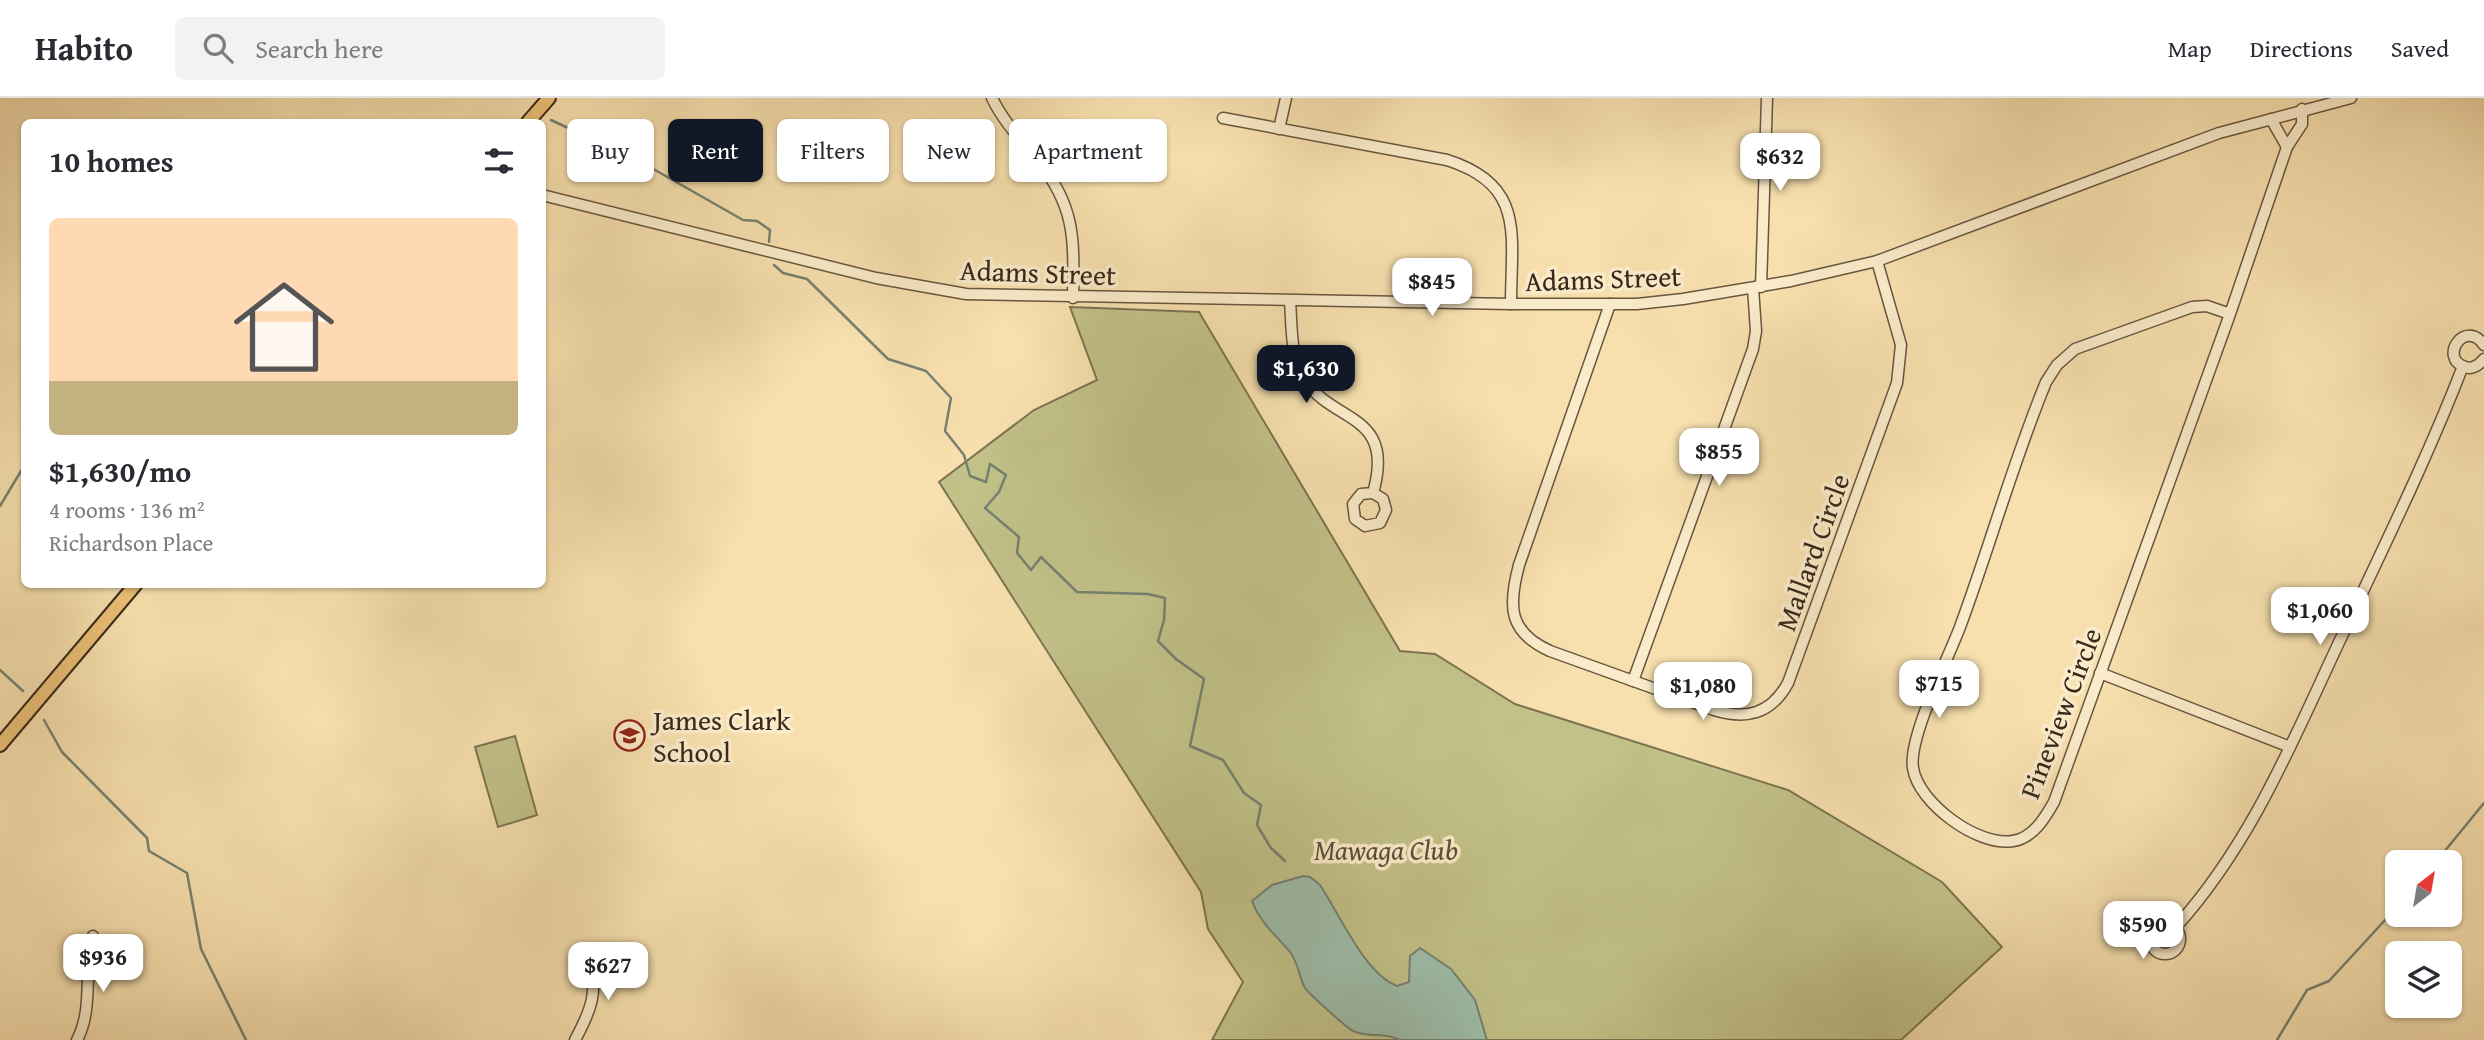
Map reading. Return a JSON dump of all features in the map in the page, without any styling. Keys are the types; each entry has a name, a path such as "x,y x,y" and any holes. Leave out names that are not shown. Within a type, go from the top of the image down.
{"main road":[{"path":"531,119 549,98"},
{"path":"0,745 133,588"}],"street":[{"path":"992,98 1007,124 1051,178 1067,206 1074,236 1073,298"},
{"path":"1279,129 1286,98"},
{"path":"1633,681 1753,349 1768,98"},
{"name":"Adams Street","path":"546,196 924,289 1073,298 1610,304 1683,299 1757,287 1877,261 2220,133 2351,98"},
{"name":"Pineview Circle","path":"2230,314 2207,306 2178,310 2083,344 2066,356 2050,374 1917,739 1912,766 1924,794 1957,823 1983,837 2014,841 2031,832 2043,820 2054,802 2230,314 2287,147 2302,124 2302,109"},
{"path":"1223,118 1447,160 1471,169 1487,179 1502,196 1509,218 1511,304"},
{"path":"2272,119 2287,147"},
{"name":"Mallard Circle","path":"1610,304 1519,565 1512,606 1520,629 1534,643 1633,681 1738,716 1766,710 1783,691 1900,370 1901,345 1877,261"},
{"path":"1290,300 1294,350 1304,379 1321,397 1359,422 1372,439 1377,462 1374,493"},
{"path":"2463,366 2454,354 2458,340 2472,336 2484,345"},
{"path":"2463,366 2476,366 2484,359"},
{"path":"2175,928 2236,851 2290,747 2425,458 2463,366"},
{"path":"2100,673 2290,747"},
{"path":"77,1040 88,1001 87,956 93,936"},
{"path":"575,1040 593,999 593,975 587,960"}],"green space":[{"name":"Mawaga Club","path":"1070,307 1199,312 1400,651 1435,654 1515,704 1788,790 1942,882 2002,947 1901,1040 1212,1040 1243,982 1208,929 1201,892 939,482 1034,410 1097,380"},
{"path":"515,736 537,815 498,827 475,747"}],"shaded area":[{"path":"1303,876 1310,877 1320,885 1364,957 1385,979 1397,986 1409,982 1410,956 1420,948 1451,969 1475,1000 1487,1040 1400,1040 1365,1034 1353,1031 1328,1010 1305,988 1293,956 1264,922 1252,901 1272,885"}],"waterway":[{"path":"551,120 641,162 743,220 757,221 770,230 769,242"},
{"path":"774,265 783,273 807,279 888,359 926,371 951,398 945,431 964,455 970,476 986,482 990,464 1006,475 999,492 985,508 1019,537 1017,553 1031,570 1041,557 1077,592 1148,594 1165,598 1164,620 1158,641 1176,659 1204,679 1190,746 1223,760 1244,793 1261,805 1257,825 1271,848 1285,861"},
{"path":"0,506 21,471"},
{"path":"0,670 23,691"},
{"path":"44,720 62,752 147,838 149,851 187,873 201,949 246,1040"},
{"path":"2446,850 2484,803"},
{"path":"2277,1040 2307,990 2329,981 2385,920"}],"place":[{"name":"James Clark School","path":"630,735"}]}
